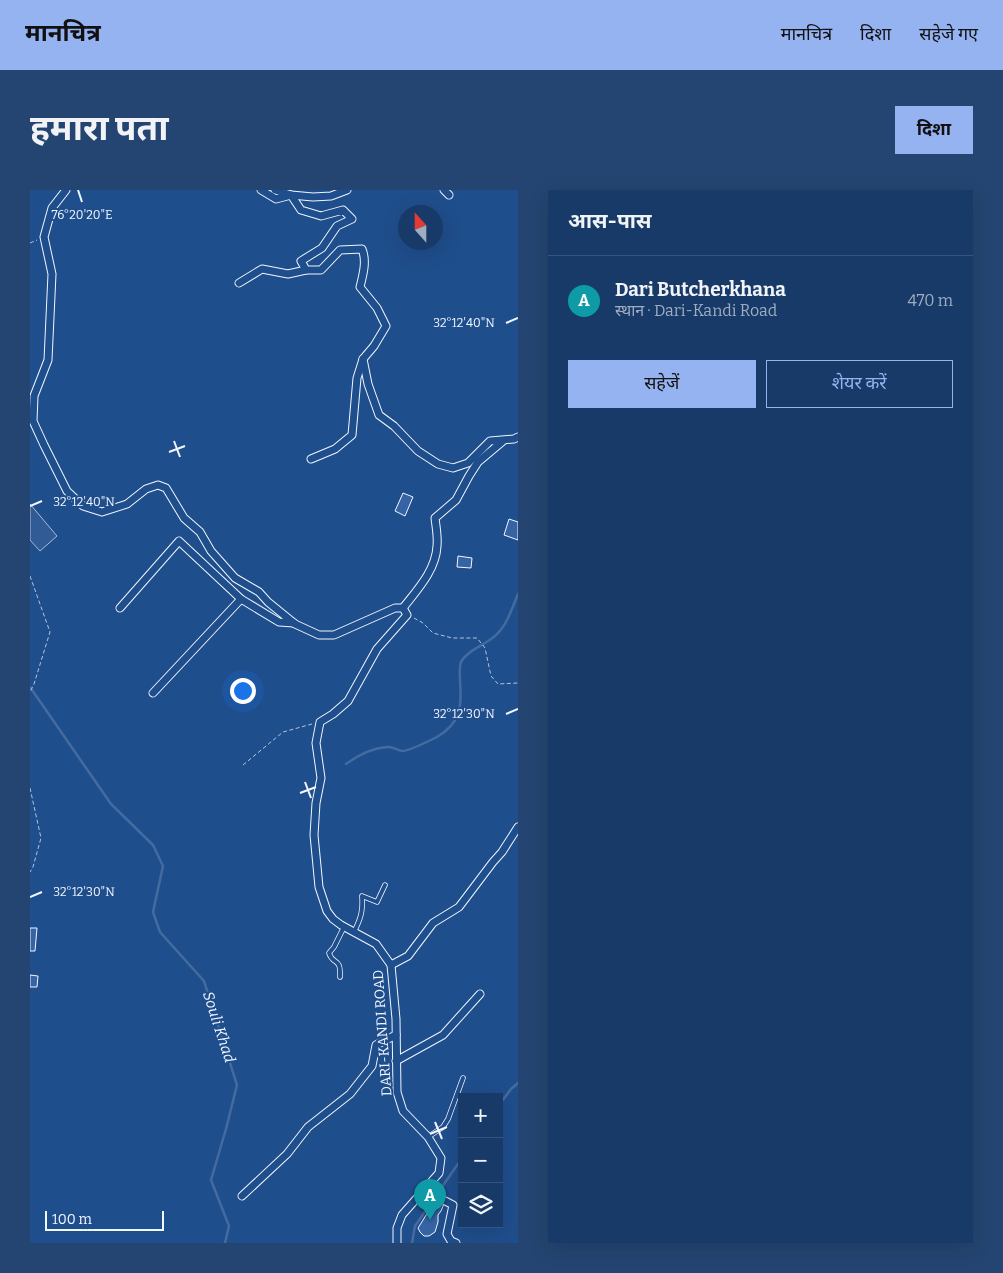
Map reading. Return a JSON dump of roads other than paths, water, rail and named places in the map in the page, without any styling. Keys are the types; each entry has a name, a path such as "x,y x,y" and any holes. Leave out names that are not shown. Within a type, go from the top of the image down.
{"street":[{"path":"66,190 52,208 44,237 52,274 48,360 34,396 33,421 67,491 83,506 102,512 127,504 146,490 158,485 166,488 184,518 200,532 212,551 235,578 259,592 295,624 319,635 334,635 395,608 403,608 426,578 434,563 437,547 435,518 456,500 478,462 504,440"},
{"path":"261,190 276,200 291,195"},
{"path":"275,190 291,195 313,197 332,196 347,190"},
{"path":"291,195 301,210 321,216 344,210 352,219 337,226 322,248 301,261 306,270"},
{"path":"239,282 262,269 288,274 306,270 321,270 340,250 362,249 364,263 360,287 377,308 386,326 374,346 363,359 357,378 352,435 335,449 311,459"},
{"path":"363,359 368,384 379,415 394,426 418,450 438,464 454,468 468,463 490,442 518,437"},
{"path":"120,608 179,541 241,599 279,622 295,624"},
{"path":"153,693 241,599"},
{"name":"DARI-KANDI ROAD","path":"397,1243 397,1228 402,1215 438,1173 440,1158 428,1138 403,1111 397,1092 392,965 376,944 333,919 327,911 320,887 314,835 320,778 316,743 320,722 348,701 377,649 407,615 403,608"},
{"path":"392,965 408,956 433,923 459,907 502,852 518,827"},
{"path":"396,1061 443,1035 480,994"},
{"path":"242,1196 287,1154 308,1127 350,1094 372,1066 376,1045 396,1035"},
{"path":"424,1190 453,1205 447,1234 451,1241 456,1243"}],"lane":[{"path":"354,932 361,918 362,896 377,902 385,885"},
{"path":"340,977 340,966 330,957 329,953 344,926"},
{"path":"428,1138 443,1126 448,1119 463,1078"}],"waterway":[{"path":"346,764 360,755 376,749 389,747 402,751 409,749 445,732 455,720 460,706 461,662 468,654 493,638 501,630 518,594"},
{"name":"Souli Khad","path":"30,687 111,804 153,845 163,866 153,912 160,932 204,981 237,1085 211,1180 229,1226 225,1243"},
{"path":"503,1100 518,1083"},
{"path":"412,1243 415,1226 458,1164"}],"place":[{"name":"Dari Butcherkhana","path":"430,1220"}]}
